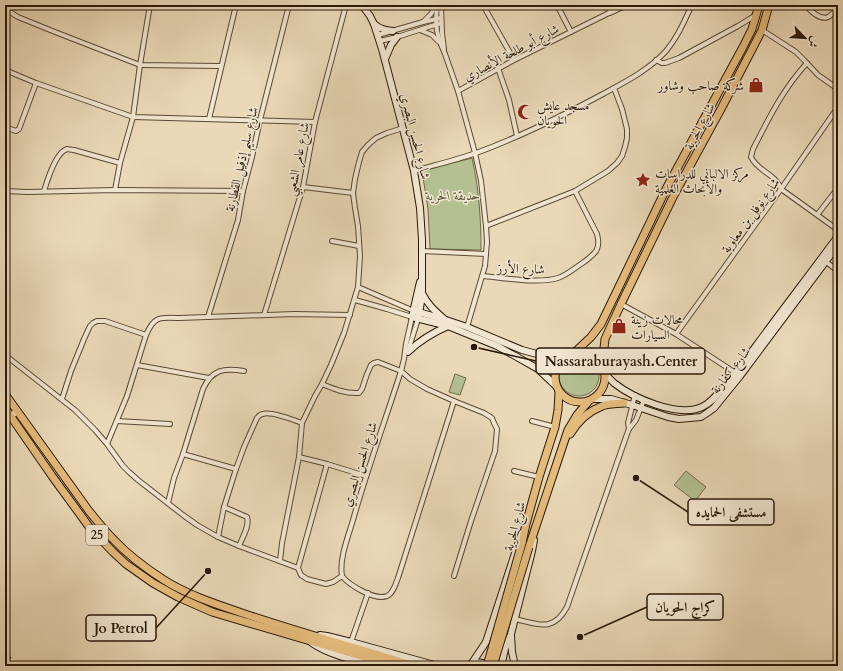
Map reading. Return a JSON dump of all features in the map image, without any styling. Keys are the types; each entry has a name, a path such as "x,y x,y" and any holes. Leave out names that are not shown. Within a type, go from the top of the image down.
{"highway":[{"name":"شارع الحرية","path":"572,353 591,337 601,324 667,187 752,29 759,5"},
{"name":"شارع الحرية","path":"604,371 604,348 606,339 621,304 674,195 762,30 769,5"},
{"path":"581,352 595,356 600,361 604,371 605,381 603,388 591,401 575,403 569,401 563,397 555,385 554,376 558,364 562,359 572,353 581,352"},
{"name":"شارع الحرية","path":"487,666 539,477 555,427 559,392"},
{"name":"25","path":"5,394 89,511 114,540 137,560 165,581 197,597 313,639"},
{"name":"شارع الحرية","path":"493,666 568,430 577,415 591,401"},
{"path":"562,448 583,418 600,406 624,403"},
{"name":"25","path":"5,409 8,419 90,528 113,552 135,571 168,592 200,608 220,615 313,639"},
{"path":"313,639 395,666"},
{"path":"313,639 414,666"}],"street":[{"path":"8,5 5,10 18,17 140,65 221,66"},
{"path":"115,190 120,163 133,117 150,5"},
{"path":"209,119 236,5"},
{"name":"شارع سليم إذفيل القطارنة","path":"208,317 238,220 243,191 289,5"},
{"name":"شارع عامر الشعبي","path":"264,315 303,187 315,122 346,5"},
{"name":"شارع الحسن البصري","path":"362,5 374,24 379,38 414,171 420,208 422,292 408,352 404,359"},
{"path":"436,5 440,42 458,92 475,153 481,181 486,226 485,266 467,327"},
{"path":"422,22 431,14 436,5"},
{"path":"441,5 438,21 445,54"},
{"path":"483,5 514,60"},
{"path":"557,5 571,32"},
{"path":"609,13 614,5"},
{"name":"شارع أبو طلحة الأنصاري","path":"458,92 498,68 627,5"},
{"path":"414,171 475,153 517,136 568,113 614,88 638,73 665,52 680,31 690,9 690,5"},
{"path":"805,5 821,18 829,17 838,8"},
{"path":"656,60 665,63 679,58 756,15"},
{"path":"379,38 393,31 422,22 438,21"},
{"path":"379,38 397,37 420,30 438,21"},
{"path":"374,24 385,30 393,31"},
{"path":"420,30 432,35 440,42"},
{"path":"762,30 796,52 818,75 838,89"},
{"path":"385,59 391,45 397,37"},
{"path":"807,63 792,80 767,121 751,157 755,164 776,180 781,189 838,230"},
{"path":"498,68 509,100 517,136"},
{"path":"5,70 36,83 133,117 315,122"},
{"path":"5,127 16,131 19,129 36,83"},
{"path":"486,226 575,192 608,171 617,163 622,156 625,147 627,129 622,109 614,88"},
{"name":"شارع نوفل بن معاوية","path":"676,334 838,108"},
{"path":"280,561 283,536 299,457 302,423 331,365 350,315 358,287 360,256 358,226 353,193 359,162 362,152 376,138 403,128"},
{"path":"44,191 49,175 56,161 60,154 67,149 120,163"},
{"path":"303,187 353,193"},
{"path":"818,215 838,188"},
{"path":"5,191 243,191"},
{"name":"شارع الأرز","path":"483,276 540,280 558,278 595,253 599,241 597,234 575,192"},
{"name":"شارع كفارنة","path":"591,401 611,399 679,419 701,417 707,413 714,408 823,260 838,236"},
{"path":"332,241 359,246"},
{"name":"شارع كفارنة","path":"823,260 838,245"},
{"path":"422,251 486,254"},
{"path":"823,260 838,271"},
{"name":"شارع الحسن البصري","path":"342,576 340,569 342,560 366,476 401,371 406,344 416,315 418,288 422,278"},
{"path":"358,287 416,315"},
{"path":"422,292 431,307 447,323 518,357 538,369 555,385"},
{"path":"355,300 387,309 467,327 531,353 548,356 572,353"},
{"path":"621,304 676,334 738,374"},
{"path":"108,444 127,396 146,335 152,323 163,317 179,318 294,314 350,315"},
{"path":"62,399 71,371 87,332 93,323 97,321 105,321 146,335"},
{"path":"408,352 421,340 447,323"},
{"path":"5,355 75,410 108,444 123,466 142,484 197,525 218,537 239,546 298,568"},
{"path":"322,384 338,390 359,393 371,365 374,362 382,363 401,371 415,382 492,418 497,429 495,451 470,521 454,576"},
{"path":"137,365 209,378"},
{"path":"168,503 174,478 183,454 203,388 209,378 216,372 222,370 244,371"},
{"name":"شارع كفارنة","path":"604,371 614,383 644,400 683,411 693,410 708,403 716,397 738,374"},
{"path":"629,429 628,422 635,395"},
{"path":"515,619 542,625 551,624 565,611 629,429 634,424 644,400"},
{"path":"327,464 298,568 301,575 307,579 324,584 329,584 342,576 354,587 379,597 386,597 391,594 398,578 454,401"},
{"path":"5,409 12,403"},
{"path":"8,419 17,411"},
{"path":"218,537 224,508 236,469 254,423 260,415 264,413 277,415 302,423"},
{"path":"118,421 170,424"},
{"path":"532,421 555,427"},
{"path":"183,454 236,469"},
{"path":"299,457 366,476"},
{"path":"514,470 539,477"},
{"path":"224,508 247,517 248,519 248,524 239,546"},
{"path":"505,649 500,655 493,657 490,656 486,651 486,642 526,524"},
{"path":"501,666 515,619 532,551 536,528"},
{"path":"351,642 368,593"},
{"path":"511,634 512,652 515,666"},
{"name":"25","path":"377,666 318,647 313,639 323,635 438,666"},
{"path":"469,664 486,642"},
{"path":"469,664 482,662 493,666"}],"green space":[{"name":"حديقة الحرية","path":"472,158 479,204 481,250 430,249 428,209 422,171"},
{"path":"583,356 590,359 596,365 599,376 598,384 590,393 583,396 575,396 568,393 560,384 559,372 562,365 571,357"},
{"path":"455,374 466,378 460,395 449,392"},
{"path":"686,471 706,487 695,501 674,485"}],"railway":[{"path":"5,655 25,666"}],"place":[{"name":"شركة صاحب وشاور","path":"756,85"},
{"name":"مسجد عايش الحويان","path":"525,112"},
{"name":"مركز الالباني للدراسات والأبحاث العلمية","path":"643,180"},
{"name":"محالات زينة السيارات","path":"619,326"},
{"name":"Nassaraburayash.Center","path":"474,347"},
{"name":"مستشفى الحمايده","path":"636,478"},
{"name":"Jo Petrol","path":"208,571"},
{"name":"كراج الحويان","path":"580,637"}]}
